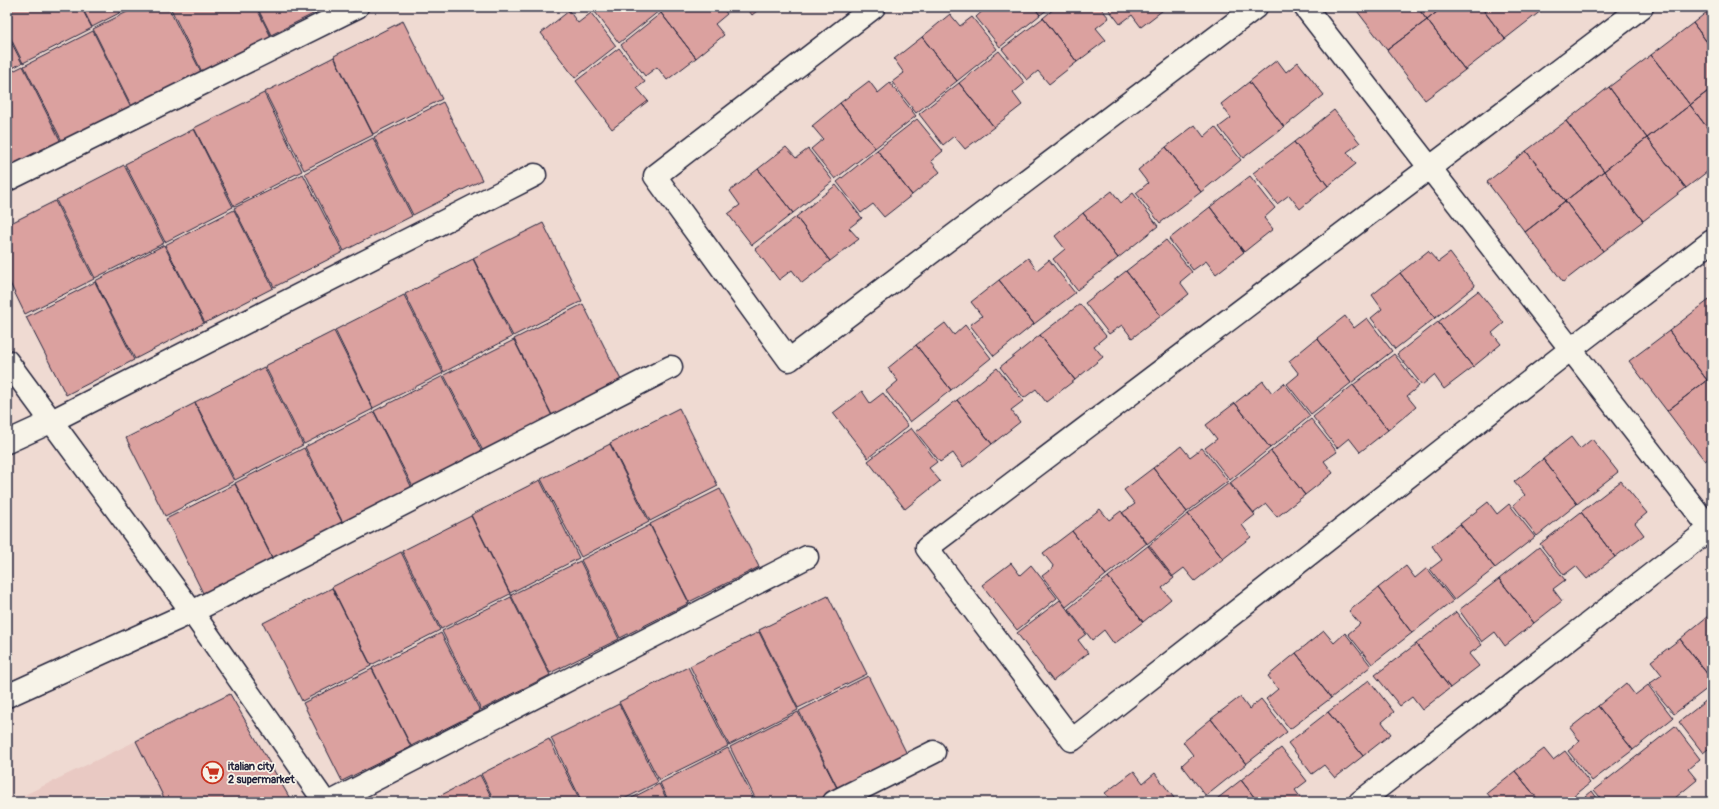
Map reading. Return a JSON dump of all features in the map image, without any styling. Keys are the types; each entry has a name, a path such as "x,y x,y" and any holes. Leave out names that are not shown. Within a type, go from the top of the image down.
{"street":[{"path":"7,180 357,7"},
{"path":"874,7 655,176 788,360 1256,7"},
{"path":"1305,7 1711,528 1360,802"},
{"path":"1642,7 927,548 1072,740 1571,349 1712,241"},
{"path":"7,442 52,421 535,175"},
{"path":"7,361 192,612 325,802"},
{"path":"7,696 192,612 671,366"},
{"path":"331,802 807,557"},
{"path":"834,802 934,752"}],"shaded area":[{"name":"italian city 2 supermarket","path":"230,694 292,802 10,802 136,741"}],"building":[{"path":"7,7 81,7 92,28 23,63 7,31"},
{"path":"82,7 131,7 92,27"},
{"path":"137,7 168,7 201,72 132,107 93,29"},
{"path":"170,7 256,7 271,37 202,72"},
{"path":"257,7 327,7 271,35"},
{"path":"601,7 656,7 659,11 619,43 595,12"},
{"path":"669,7 722,7 727,14 715,24 724,35 696,58 661,13"},
{"path":"746,7 762,7 752,15"},
{"path":"987,7 1034,7 1040,15 1000,47 976,17"},
{"path":"1034,7 1051,7 1040,15"},
{"path":"1056,7 1100,7 1109,18 1096,28 1106,40 1077,62 1043,18"},
{"path":"1107,7 1167,7 1141,27 1132,15 1120,24"},
{"path":"1354,7 1417,7 1427,20 1387,50"},
{"path":"1417,7 1443,7 1427,20"},
{"path":"1443,7 1481,7 1505,39 1465,70 1427,20"},
{"path":"1481,7 1546,7 1505,39"},
{"path":"1712,8 1712,49 1693,23"},
{"path":"569,11 578,23 591,13 616,46 575,78 541,33"},
{"path":"661,13 696,58 667,80 657,67 645,76 621,45"},
{"path":"950,14 960,26 972,17 997,49 957,81 922,37"},
{"path":"1043,18 1077,62 1049,84 1038,71 1027,80 1002,49"},
{"path":"1427,20 1465,70 1425,100 1387,50"},
{"path":"403,21 442,99 373,134 334,56"},
{"path":"1693,23 1712,49 1712,88 1690,105 1651,55"},
{"path":"93,31 132,109 63,143 24,66"},
{"path":"7,34 22,63 7,71"},
{"path":"922,37 957,81 916,113 892,82 904,73 894,59"},
{"path":"619,48 645,82 637,88 648,101 612,129 576,81"},
{"path":"999,51 1025,83 1013,93 1022,105 994,127 959,83"},
{"path":"1651,55 1690,105 1647,138 1609,87"},
{"path":"334,57 373,135 304,170 265,92"},
{"path":"1277,60 1286,72 1298,62 1324,95 1284,127 1249,82"},
{"path":"23,66 62,144 7,172 7,74"},
{"path":"869,81 878,93 890,83 916,116 875,148 840,103"},
{"path":"1249,82 1284,127 1243,158 1219,127 1231,118 1221,104"},
{"path":"959,83 994,127 965,149 954,136 943,145 919,114"},
{"path":"1609,87 1647,138 1604,171 1566,121"},
{"path":"1712,88 1712,134 1690,105"},
{"path":"264,93 302,171 234,206 194,128"},
{"path":"443,102 482,180 413,215 374,137"},
{"path":"840,103 875,148 835,179 811,149 823,139 812,126"},
{"path":"1690,105 1712,134 1712,168 1686,188 1647,138"},
{"path":"1334,110 1360,143 1347,152 1356,164 1328,186 1294,142"},
{"path":"917,119 943,151 931,161 940,172 912,195 877,150"},
{"path":"1566,121 1604,171 1565,201 1526,151"},
{"path":"1195,125 1204,137 1215,127 1241,160 1201,192 1166,147"},
{"path":"194,129 233,207 165,242 125,164"},
{"path":"373,138 412,216 344,251 305,173"},
{"path":"1647,138 1686,188 1643,221 1604,171"},
{"path":"1294,142 1328,186 1300,209 1289,195 1277,204 1253,173"},
{"path":"786,147 796,158 808,149 833,181 793,213 758,169"},
{"path":"1166,147 1201,192 1160,223 1136,193 1148,183 1138,170"},
{"path":"877,150 912,195 884,217 873,204 861,213 837,182"},
{"path":"1526,151 1565,201 1525,232 1487,182"},
{"path":"124,165 164,243 95,278 56,200"},
{"path":"758,169 793,213 752,245 728,214 740,205 730,191"},
{"path":"1604,171 1643,221 1603,251 1565,201"},
{"path":"303,174 343,252 274,287 234,208"},
{"path":"1250,176 1275,208 1264,218 1273,229 1244,252 1210,207"},
{"path":"836,185 862,218 849,228 859,239 830,261 796,217"},
{"path":"1112,191 1121,203 1133,193 1158,226 1118,258 1083,213"},
{"path":"55,201 94,279 25,314 7,277 7,225"},
{"path":"1565,201 1603,251 1563,282 1525,232"},
{"path":"1210,207 1244,252 1216,274 1206,261 1193,270 1169,239"},
{"path":"234,210 273,288 205,323 165,245"},
{"path":"1083,213 1118,258 1077,290 1053,259 1065,249 1055,236"},
{"path":"796,217 830,261 802,283 792,270 779,280 755,249"},
{"path":"543,223 582,301 513,336 473,258"},
{"path":"1166,240 1192,272 1180,282 1189,294 1161,316 1126,271"},
{"path":"164,245 204,323 135,359 95,281"},
{"path":"1428,251 1438,262 1450,253 1475,286 1435,318 1400,273"},
{"path":"1028,258 1037,270 1049,260 1075,293 1034,324 999,280"},
{"path":"473,259 512,337 444,372 405,294"},
{"path":"1126,271 1161,316 1132,338 1122,325 1109,334 1085,303"},
{"path":"1400,273 1435,318 1395,349 1371,318 1382,309 1372,295"},
{"path":"999,280 1034,324 994,356 970,325 982,316 971,302"},
{"path":"95,282 134,360 66,395 26,317"},
{"path":"1478,291 1504,323 1492,333 1501,344 1473,367 1438,322"},
{"path":"404,295 443,373 373,408 335,330"},
{"path":"1709,300 1712,304 1712,377 1707,380 1669,331"},
{"path":"583,304 622,382 553,417 514,339"},
{"path":"1080,304 1106,336 1094,346 1103,357 1075,380 1040,335"},
{"path":"1345,316 1354,328 1367,318 1392,351 1351,383 1317,338"},
{"path":"1438,322 1473,367 1444,389 1434,375 1422,385 1397,354"},
{"path":"945,323 954,335 965,325 991,358 951,390 916,345"},
{"path":"334,331 373,409 304,444 265,366"},
{"path":"1669,331 1707,380 1667,411 1629,361"},
{"path":"1040,335 1075,380 1046,402 1036,389 1024,398 1000,367"},
{"path":"1317,338 1351,383 1311,414 1287,384 1299,374 1289,361"},
{"path":"514,340 553,418 484,453 444,375"},
{"path":"916,345 951,390 910,422 886,391 898,381 888,368"},
{"path":"1394,354 1419,386 1407,396 1416,407 1388,430 1353,385"},
{"path":"264,367 303,445 235,480 195,402"},
{"path":"997,368 1023,401 1011,410 1020,422 992,444 957,400"},
{"path":"443,376 483,454 414,489 374,411"},
{"path":"1707,380 1712,387 1712,456 1705,461 1667,411"},
{"path":"1263,381 1272,393 1284,383 1310,416 1270,448 1235,403"},
{"path":"1353,385 1388,430 1360,452 1349,438 1337,448 1313,417"},
{"path":"862,391 870,403 883,393 908,426 868,458 833,413"},
{"path":"957,400 992,444 963,467 953,453 940,462 916,432"},
{"path":"195,403 234,481 165,516 126,438"},
{"path":"1235,403 1270,448 1230,480 1205,448 1217,439 1206,425"},
{"path":"679,408 718,486 650,521 610,443"},
{"path":"374,412 413,490 344,525 305,447"},
{"path":"1311,419 1337,452 1324,461 1333,473 1305,495 1271,451"},
{"path":"911,428 937,462 929,468 940,481 905,509 868,461"},
{"path":"1571,437 1580,449 1592,439 1618,472 1577,504 1543,459"},
{"path":"610,444 649,522 581,557 541,479"},
{"path":"1181,446 1190,457 1202,448 1228,481 1187,512 1153,468"},
{"path":"304,448 344,526 274,561 235,483"},
{"path":"1271,451 1305,495 1277,517 1266,504 1254,513 1230,483"},
{"path":"1543,459 1577,504 1537,536 1513,505 1525,495 1514,482"},
{"path":"1153,468 1187,512 1147,544 1122,513 1135,504 1124,490"},
{"path":"540,480 579,558 510,593 471,515"},
{"path":"1621,481 1647,513 1635,523 1644,535 1615,557 1581,512"},
{"path":"1229,483 1255,515 1242,525 1251,537 1223,559 1188,514"},
{"path":"235,484 274,562 205,597 166,519"},
{"path":"720,489 759,567 689,602 650,524"},
{"path":"1488,502 1497,514 1509,504 1535,537 1495,568 1460,524"},
{"path":"1100,509 1109,520 1121,511 1147,543 1106,575 1072,531"},
{"path":"1581,512 1615,557 1587,579 1576,566 1564,575 1540,544"},
{"path":"1188,514 1223,559 1195,581 1184,568 1172,577 1148,546"},
{"path":"471,516 510,594 441,629 402,551"},
{"path":"1460,524 1495,568 1454,600 1430,569 1442,560 1432,546"},
{"path":"650,525 689,603 620,638 581,560"},
{"path":"1072,531 1106,575 1066,607 1042,576 1054,567 1043,553"},
{"path":"1149,545 1174,578 1162,588 1171,599 1143,622 1108,577"},
{"path":"1539,547 1565,580 1553,589 1562,601 1534,623 1499,579"},
{"path":"401,552 440,630 371,665 332,587"},
{"path":"580,561 619,639 550,673 511,595"},
{"path":"1011,563 1020,575 1031,565 1057,598 1017,630 982,585"},
{"path":"1406,566 1415,578 1427,568 1453,601 1412,633 1378,588"},
{"path":"1108,577 1143,622 1114,644 1104,630 1092,640 1068,609"},
{"path":"1499,579 1534,623 1505,646 1495,632 1482,642 1459,610"},
{"path":"332,588 371,666 302,701 263,623"},
{"path":"1378,588 1412,633 1372,664 1348,634 1360,624 1349,611"},
{"path":"828,596 867,674 798,708 759,630"},
{"path":"511,597 550,675 481,710 442,631"},
{"path":"1060,600 1086,634 1078,640 1088,653 1053,681 1017,633"},
{"path":"1456,612 1482,645 1469,654 1479,666 1450,688 1416,644"},
{"path":"1708,616 1712,622 1712,680 1680,639"},
{"path":"1324,631 1334,643 1345,633 1371,666 1331,698 1296,653"},
{"path":"759,632 798,710 729,745 690,666"},
{"path":"441,633 480,711 411,746 372,668"},
{"path":"1680,639 1712,680 1712,685 1674,714 1649,684 1662,675 1651,661"},
{"path":"1416,644 1450,688 1422,710 1412,697 1400,706 1375,675"},
{"path":"1296,653 1331,698 1290,729 1266,699 1278,689 1268,676"},
{"path":"688,667 728,746 659,780 619,702"},
{"path":"372,669 411,747 342,781 303,703"},
{"path":"868,676 907,754 838,789 799,711"},
{"path":"1369,680 1394,712 1382,722 1391,734 1363,756 1328,712"},
{"path":"1626,683 1635,695 1648,685 1673,718 1633,750 1598,706"},
{"name":"italian city 2 supermarket","path":"230,694 292,802 166,802 136,741"},
{"path":"1712,696 1712,746 1703,753 1679,722"},
{"path":"1240,697 1249,709 1261,699 1287,732 1246,764 1211,719"},
{"path":"619,704 658,782 618,802 582,802 551,738"},
{"path":"1598,706 1633,750 1592,781 1568,751 1580,741 1570,728"},
{"path":"798,712 838,790 815,802 757,802 730,747"},
{"path":"1328,712 1363,756 1335,778 1324,765 1312,774 1288,743"},
{"path":"1211,719 1246,764 1206,796 1182,765 1193,755 1183,742"},
{"path":"1675,726 1700,759 1688,769 1697,780 1670,802 1604,802 1594,790"},
{"path":"549,739 581,802 495,802 481,774"},
{"path":"728,748 755,802 669,802 660,783"},
{"path":"1281,748 1307,781 1295,790 1304,802 1258,802 1241,780"},
{"path":"1544,749 1553,760 1565,751 1590,783 1567,802 1540,802 1515,771"},
{"path":"1134,771 1143,783 1155,773 1177,802 1112,802 1105,793"},
{"path":"1515,771 1540,802 1494,802 1487,793"},
{"path":"480,775 494,802 428,802"},
{"path":"1241,780 1258,802 1213,802"},
{"path":"659,784 668,802 624,802"},
{"path":"1592,791 1600,802 1579,802"}],"place":[{"name":"italian city 2 supermarket","path":"213,772"}]}
